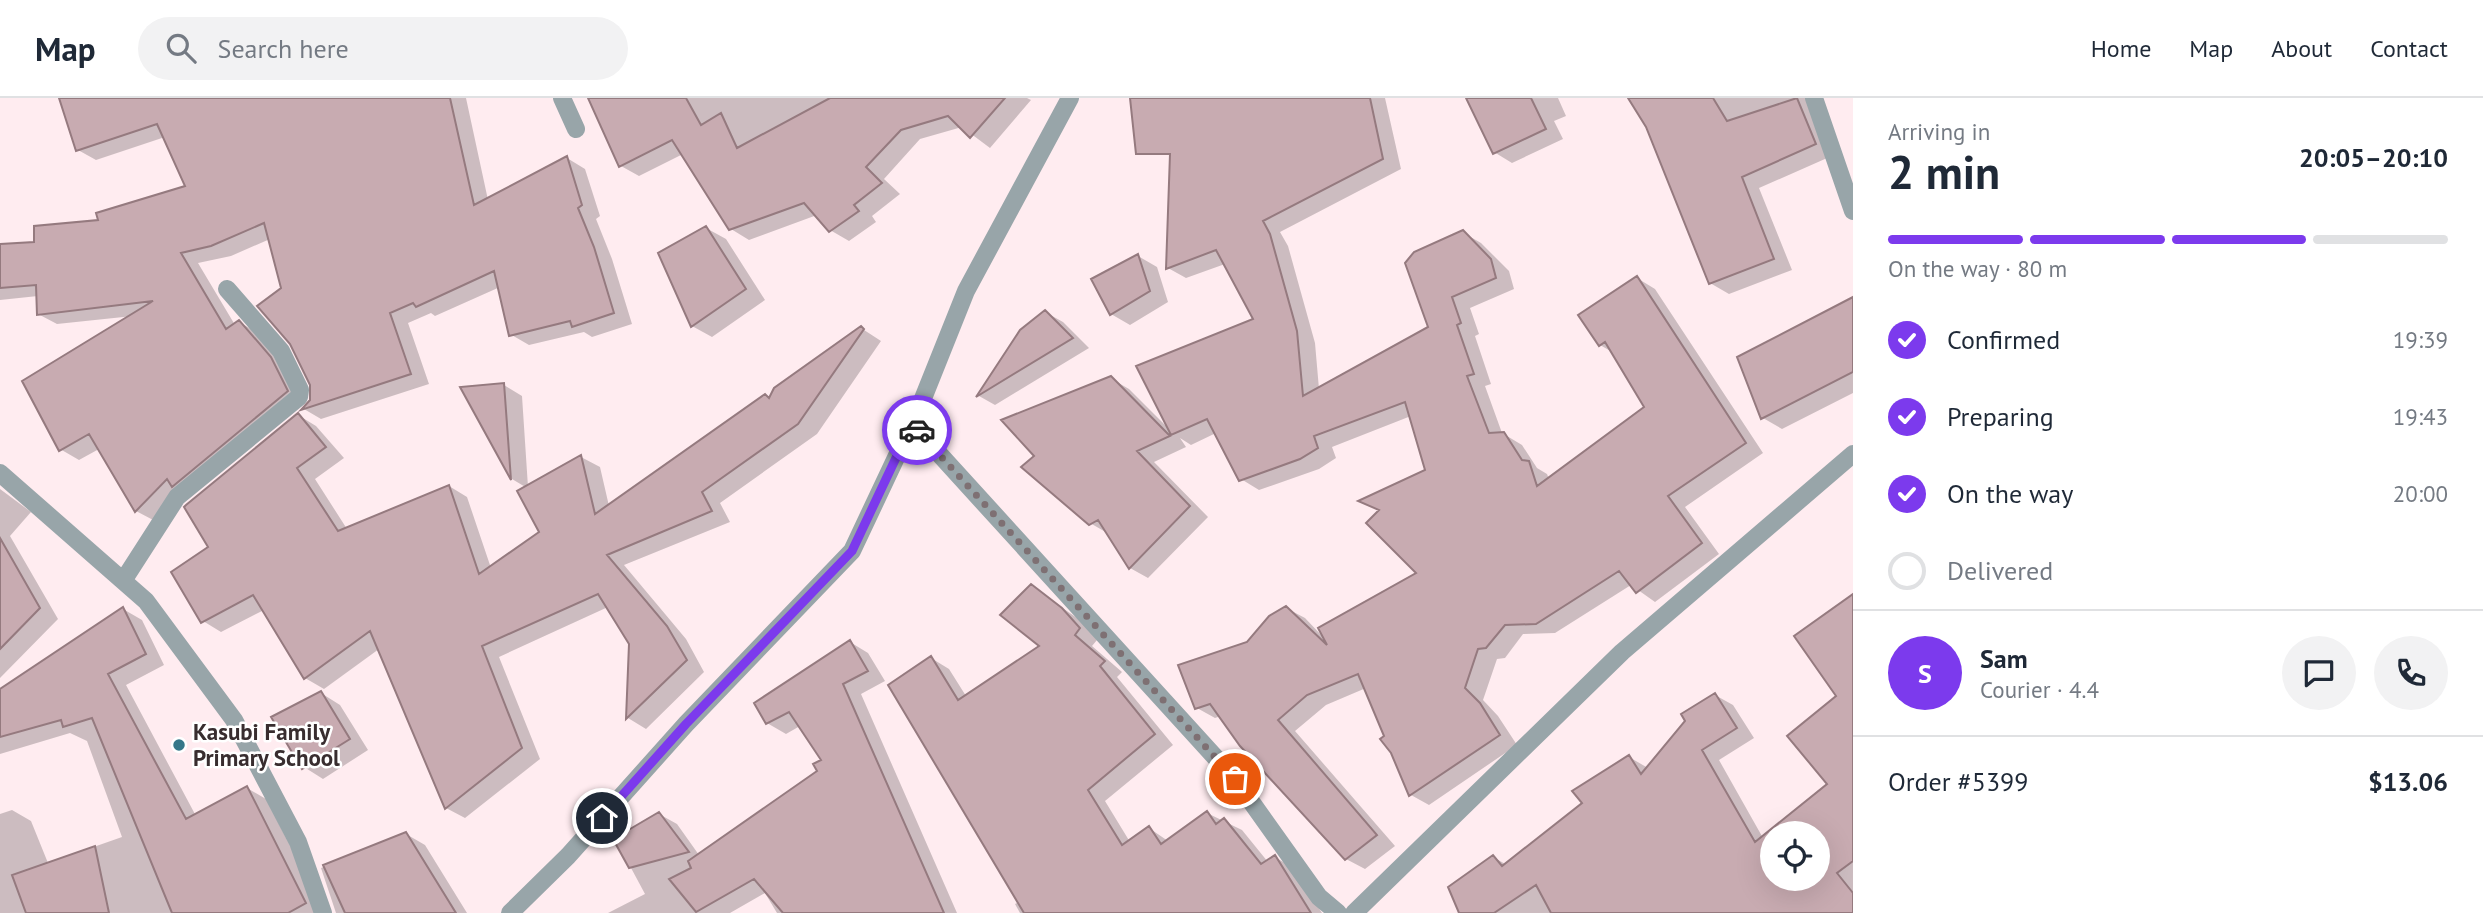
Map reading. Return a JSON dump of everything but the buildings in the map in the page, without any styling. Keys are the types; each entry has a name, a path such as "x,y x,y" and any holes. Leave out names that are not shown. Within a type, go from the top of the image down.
{"street":[{"path":"562,98 576,129"},
{"path":"510,913 568,856 686,724 852,551 912,424 966,291 1070,98"},
{"path":"1814,98 1853,211"},
{"path":"122,580 177,497 299,397 300,390 281,351 227,289"},
{"path":"912,424 1235,779 1319,897 1338,913"},
{"path":"1354,913 1622,652 1853,454"},
{"path":"0,473 146,601 234,720 298,842 323,913"}],"way so far":[{"path":"917,430 1179,721 1235,779"}],"place":[{"name":"Kasubi Family Primary School","path":"179,745"}],"route":[{"path":"602,818 686,724 852,551 912,424 917,430"}]}
